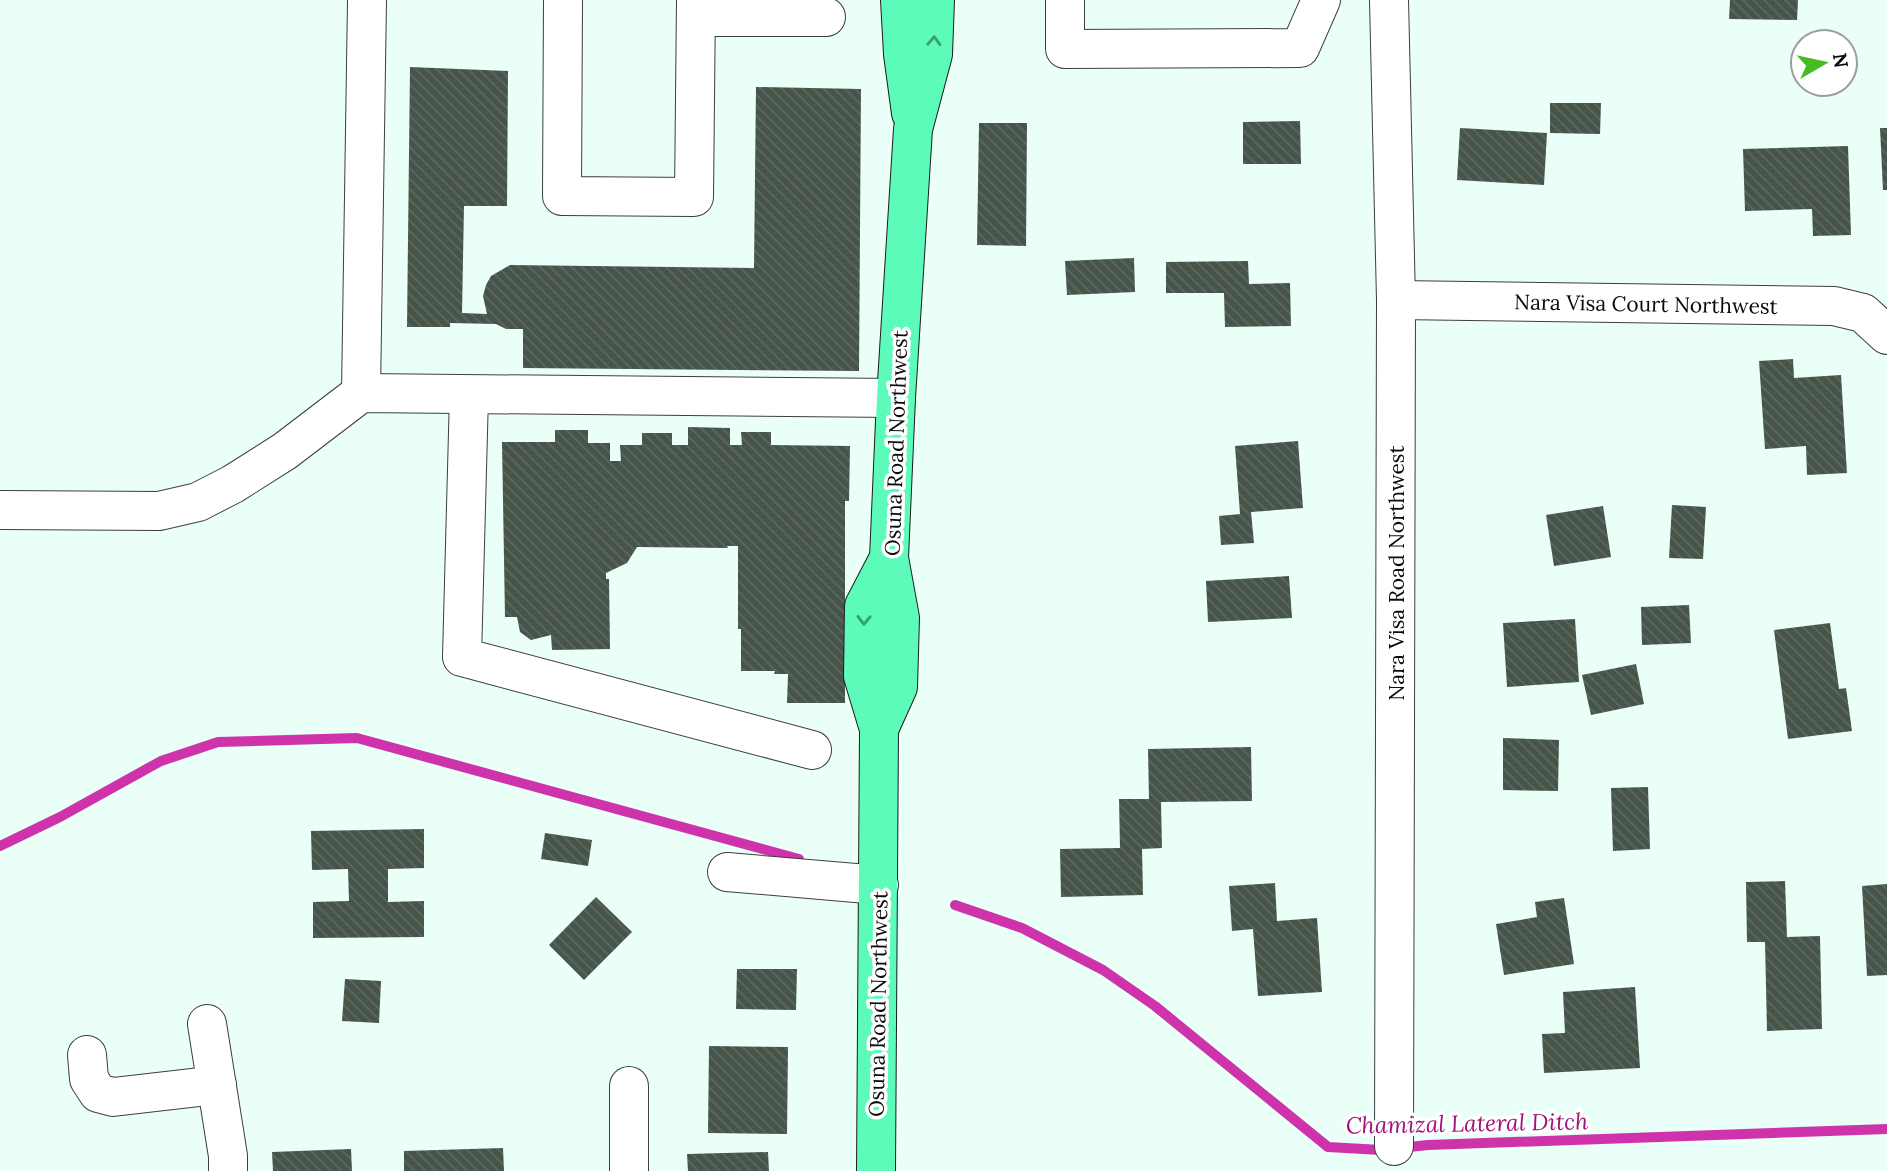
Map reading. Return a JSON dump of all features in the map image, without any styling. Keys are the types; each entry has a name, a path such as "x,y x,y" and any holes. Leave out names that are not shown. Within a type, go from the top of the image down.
{"main road":[{"name":"Osuna Road Northwest","path":"900,0 903,54 914,129"},
{"name":"Osuna Road Northwest","path":"876,1171 879,729 863,676 864,606 888,558 914,129 933,54 935,0"}],"street":[{"path":"361,393 367,0"},
{"path":"563,0 562,196 694,197 696,8 826,17"},
{"path":"1065,0 1065,49 1300,48 1321,0"},
{"name":"Nara Visa Road Northwest","path":"1389,0 1396,300 1394,1146"},
{"name":"Nara Visa Court Northwest","path":"1396,300 1834,306 1863,313 1887,335"},
{"path":"0,510 159,511 198,502 233,484 285,451 361,393 896,398"},
{"path":"468,395 462,657 812,750"},
{"path":"727,872 879,885"},
{"path":"207,1024 228,1156 228,1171"},
{"path":"87,1055 89,1079 98,1093 113,1097 217,1086"},
{"path":"629,1087 629,1171"}],"building":[{"path":"1730,0 1798,0 1797,20 1729,19"},
{"path":"410,67 508,71 507,206 464,206 462,313 487,314 483,296 486,285 491,276 510,265 754,268 756,87 861,89 859,371 523,368 523,329 506,329 496,324 450,323 450,327 407,327"},
{"path":"1550,103 1601,103 1600,134 1550,133"},
{"path":"1300,121 1301,164 1243,164 1243,122"},
{"path":"979,123 1027,123 1026,246 977,245"},
{"path":"1460,128 1547,133 1544,185 1457,180"},
{"path":"1880,128 1887,128 1887,190 1883,190"},
{"path":"1848,146 1851,235 1813,236 1812,209 1745,211 1743,149"},
{"path":"1134,258 1135,292 1067,295 1065,261"},
{"path":"1248,261 1249,284 1290,283 1291,326 1225,327 1224,293 1166,293 1166,262"},
{"path":"1793,359 1794,378 1841,375 1847,473 1807,475 1806,446 1765,449 1759,361"},
{"path":"688,427 730,428 730,445 742,445 741,432 771,432 771,445 850,446 849,501 845,501 845,703 787,703 788,674 774,674 775,671 741,671 738,546 637,547 627,563 606,573 606,579 609,579 610,649 552,650 551,635 531,640 520,632 517,617 505,617 502,442 555,442 555,430 588,430 588,443 610,443 610,461 621,461 620,445 642,445 642,433 672,433 672,445 688,445"},
{"path":"1298,441 1303,508 1251,512 1254,543 1221,545 1219,516 1240,514 1235,446"},
{"path":"1672,505 1706,507 1703,559 1669,558"},
{"path":"1603,506 1611,557 1554,566 1546,515"},
{"path":"1289,576 1292,618 1208,622 1206,581"},
{"path":"1689,605 1691,643 1642,645 1641,607"},
{"path":"1575,619 1579,682 1507,687 1503,623"},
{"path":"1830,623 1839,689 1846,688 1852,731 1788,739 1774,630"},
{"path":"1636,664 1644,704 1591,715 1582,675"},
{"path":"1503,738 1559,740 1558,791 1503,790"},
{"path":"1251,747 1252,801 1161,802 1162,848 1142,849 1143,895 1061,897 1060,849 1120,848 1119,799 1149,799 1148,749"},
{"path":"1648,787 1650,849 1613,851 1611,788"},
{"path":"424,829 424,868 388,869 388,902 424,901 424,937 313,938 313,902 349,901 348,869 312,870 311,831"},
{"path":"545,833 592,840 588,866 541,859"},
{"path":"1785,881 1787,937 1820,936 1822,1029 1767,1031 1765,942 1747,942 1746,882"},
{"path":"1275,883 1277,921 1317,918 1322,992 1258,996 1253,929 1232,931 1229,886"},
{"path":"1887,884 1887,975 1867,976 1862,886"},
{"path":"596,897 632,932 584,980 549,945"},
{"path":"1564,898 1574,964 1504,975 1496,924 1537,917 1535,902"},
{"path":"737,969 797,969 796,1010 736,1009"},
{"path":"345,979 381,981 379,1023 342,1021"},
{"path":"1635,987 1640,1068 1544,1073 1542,1034 1565,1033 1563,992"},
{"path":"709,1046 788,1047 787,1134 708,1133"},
{"path":"503,1148 504,1171 404,1171 404,1151"},
{"path":"351,1149 352,1171 273,1171 272,1152"},
{"path":"768,1152 769,1171 688,1171 687,1154"}],"waterway":[{"path":"0,846 60,817 161,761 218,742 357,738 799,859"},
{"name":"Chamizal Lateral Ditch","path":"955,905 1022,928 1103,970 1155,1006 1328,1147 1381,1150 1428,1145 1887,1129"}]}
